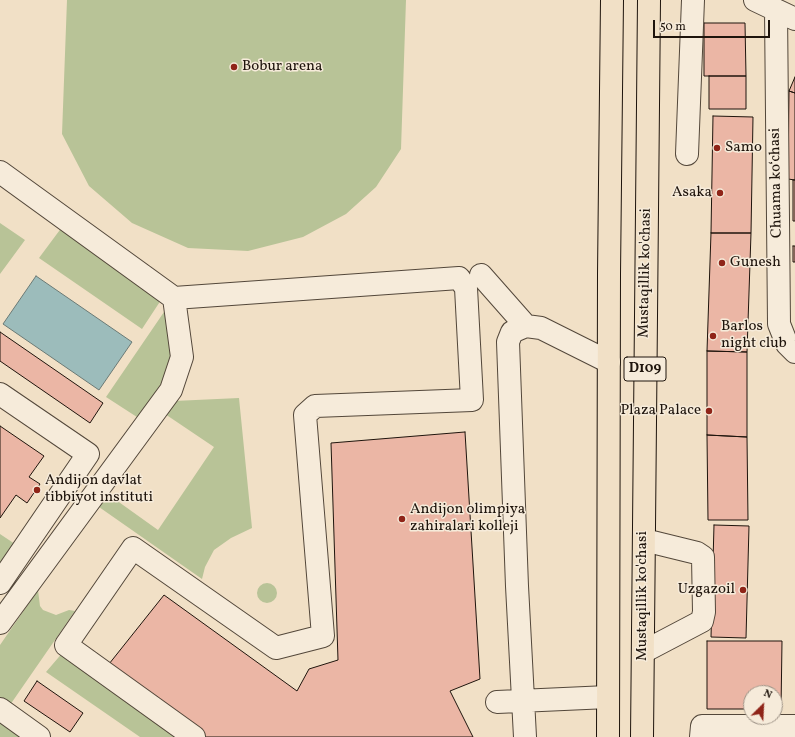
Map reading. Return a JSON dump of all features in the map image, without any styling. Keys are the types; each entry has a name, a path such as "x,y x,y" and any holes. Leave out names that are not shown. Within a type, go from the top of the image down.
{"main road":[{"name":"D109","path":"608,737 612,0"},
{"name":"Mustaqillik ko'chasi","path":"642,737 649,0"}],"street":[{"path":"687,154 693,0"},
{"path":"754,0 785,15"},
{"name":"Chuama koʻchasi","path":"785,15 779,324 792,346"},
{"path":"0,172 174,298 459,278 466,288 472,400 315,406 305,415 323,636 276,648 133,548 66,645 194,737"},
{"path":"481,275 526,326"},
{"path":"0,623 171,390 182,357 174,298"},
{"path":"525,737 517,586 508,342 512,332 526,326 541,328 609,362"},
{"path":"0,394 88,454 0,583"},
{"path":"643,652 702,621 704,612 703,557 697,553 644,540"},
{"path":"497,702 608,696"},
{"path":"0,709 39,737"},
{"path":"701,737 702,726 795,726"}],"green space":[{"name":"Bobur arena","path":"67,0 406,0 401,149 376,187 346,214 303,237 248,251 188,248 132,223 89,186 62,134"},
{"path":"0,223 25,240 0,274"},
{"path":"65,223 161,300 142,329 39,258"},
{"path":"164,312 172,348 168,372 140,419 106,397"},
{"path":"239,398 252,528 231,538 214,550 205,567 202,579 99,507 109,495 158,530 214,447 165,414 174,401"},
{"path":"0,534 18,546 0,572"},
{"path":"263,583 271,583 277,589 277,597 271,603 263,603 257,597 257,589"},
{"path":"38,590 40,606 43,610 56,615 69,610 75,611 10,705 0,698 0,645"},
{"path":"64,651 184,737 140,737 46,672"},
{"path":"0,717 28,737 0,737"}],"water":[{"path":"36,276 132,342 99,390 3,324"}],"building":[{"path":"704,23 745,23 746,76 704,76"},
{"path":"709,76 746,76 746,109 709,109"},
{"path":"795,77 795,93 789,91"},
{"path":"789,91 795,93 795,180 788,179"},
{"path":"713,116 753,117 751,233 711,233"},
{"path":"793,180 795,180 795,221 793,221"},
{"path":"711,233 751,233 747,352 707,351"},
{"path":"793,246 795,246 795,262 793,262"},
{"path":"0,332 103,403 90,423 0,361"},
{"path":"707,351 747,352 747,437 707,435"},
{"path":"0,426 44,456 29,477 40,484 27,503 16,495 0,518"},
{"name":"Andijon olimpiya zahiralari kolleji","path":"465,432 480,679 450,691 473,737 204,737 109,664 164,595 297,691 309,669 338,660 331,443"},
{"path":"707,435 747,437 748,520 708,520"},
{"path":"714,525 749,526 746,638 711,637"},
{"path":"707,641 782,641 781,685 743,685 743,709 707,709"},
{"path":"37,681 83,713 70,732 24,701"}],"place":[{"name":"Bobur arena","path":"234,67"},
{"name":"Samo","path":"717,148"},
{"name":"Asaka","path":"720,193"},
{"name":"Gunesh","path":"722,263"},
{"name":"Barlos night club","path":"713,336"},
{"name":"Plaza Palace","path":"709,411"},
{"name":"Andijon davlat tibbiyot instituti","path":"37,490"},
{"name":"Andijon olimpiya zahiralari kolleji","path":"402,519"},
{"name":"Uzgazoil","path":"743,590"}]}
